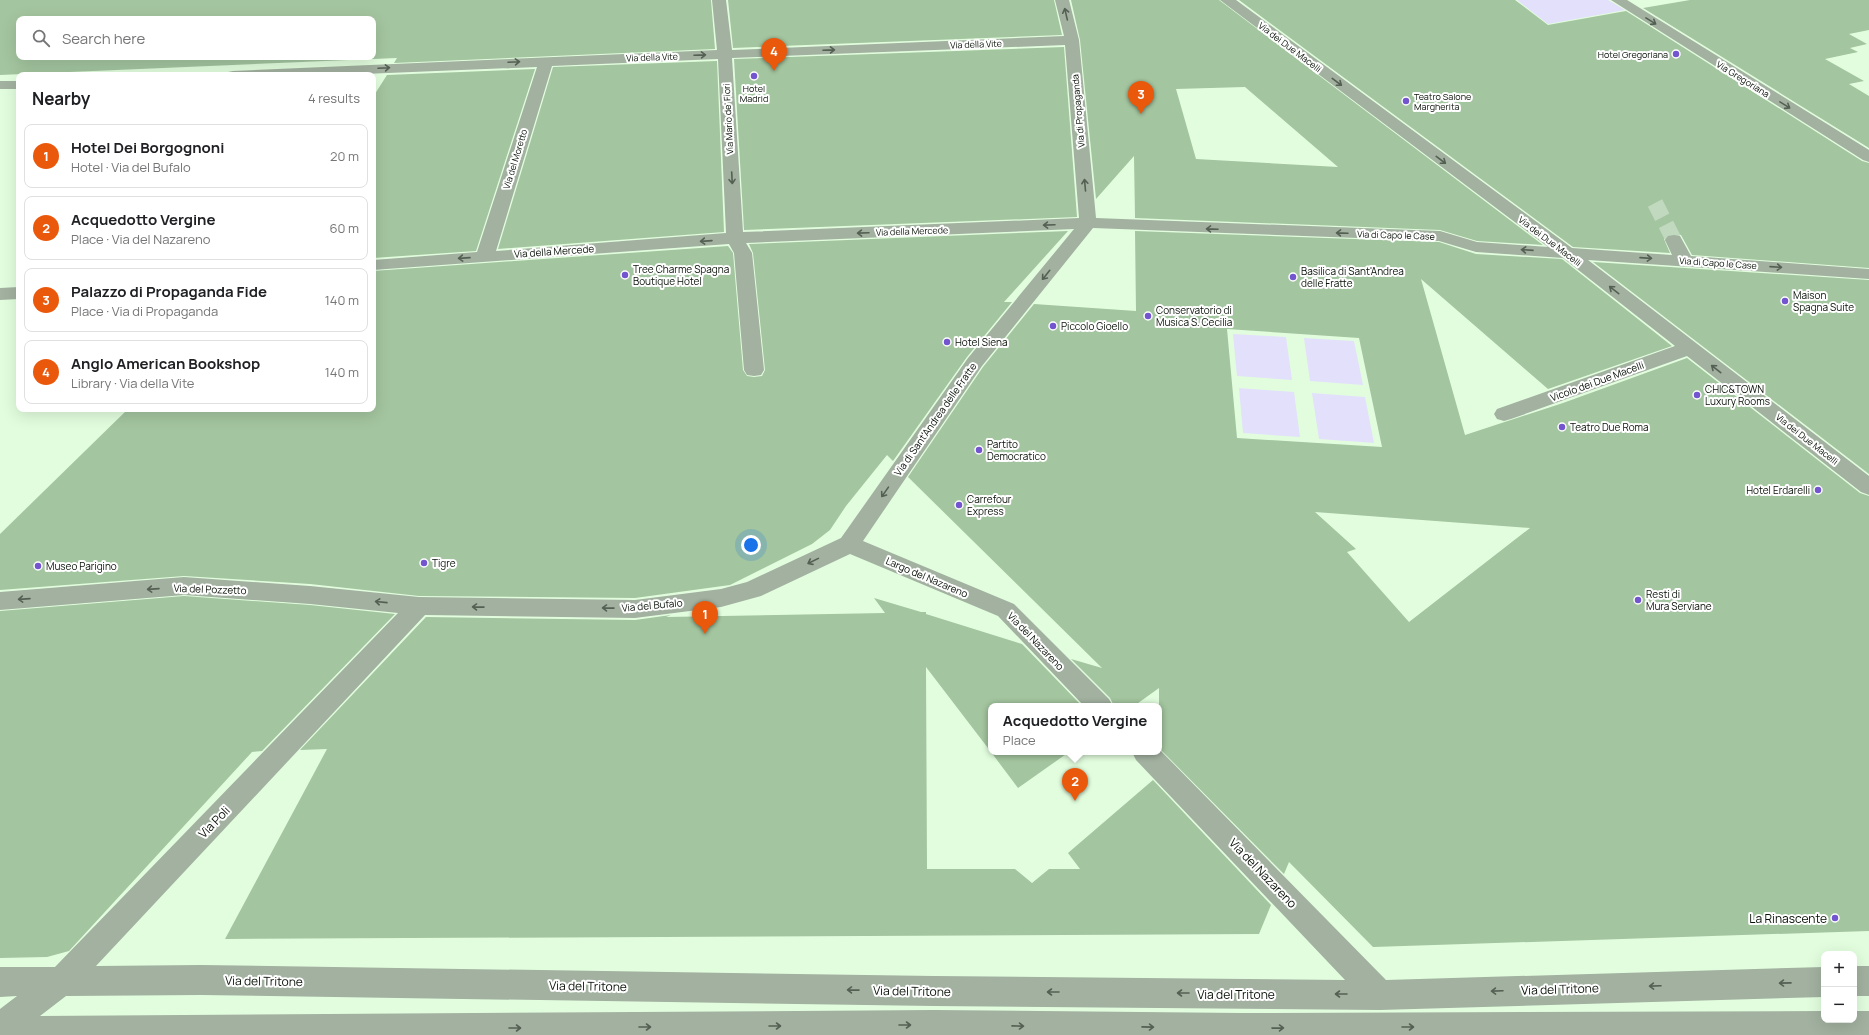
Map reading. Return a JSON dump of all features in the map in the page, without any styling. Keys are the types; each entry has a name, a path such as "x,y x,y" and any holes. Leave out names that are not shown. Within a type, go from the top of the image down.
{"street":[{"name":"Via Mario de' Fiori","path":"719,0 725,55 735,238"},
{"name":"Via di Propaganda","path":"1062,0 1072,40 1088,223"},
{"name":"Via dei Due Macelli","path":"1227,0 1566,252 1869,487"},
{"name":"Via Gregoriana","path":"1618,0 1869,157"},
{"name":"Via della Vite","path":"300,72 1072,40"},
{"name":"Via del Moretto","path":"485,256 546,61"},
{"path":"0,85 16,85"},
{"name":"Via di Capo le Case","path":"1088,223 1440,236 1476,247 1684,260 1869,274"},
{"name":"Via della Mercede","path":"376,265 735,238 1088,223"},
{"name":"Via di Sant'Andrea delle Fratte","path":"849,544 975,362 1088,223"},
{"path":"735,238 743,253 754,370"},
{"path":"1674,240 1684,260"},
{"path":"0,294 16,293"},
{"name":"Vicolo dei Due Macelli","path":"1504,414 1689,348"},
{"name":"Via del Bufalo","path":"419,606 636,608 721,598 753,590 849,544"},
{"name":"Largo del Nazareno","path":"849,544 1006,610"},
{"name":"Via del Pozzetto","path":"0,600 184,586 310,595 419,606"},
{"name":"Via Poli","path":"0,1028 62,981 419,606"},
{"name":"Via del Nazareno","path":"1006,610 1097,703"},
{"name":"Via del Nazareno","path":"1148,755 1380,994"},
{"name":"Via del Tritone","path":"0,982 201,980 942,992 1380,994 1821,982"},
{"path":"1857,982 1869,981"},
{"path":"0,1032 1233,1028 1374,1031 1869,1026"}],"shaded area":[{"path":"1517,0 1608,0 1625,10 1548,24"},
{"path":"1233,334 1286,337 1292,380 1237,376"},
{"path":"1304,338 1354,341 1363,385 1310,381"},
{"path":"1239,388 1294,392 1300,437 1243,433"},
{"path":"1312,393 1365,397 1374,443 1319,439"}],"building":[{"path":"0,0 711,0 715,49 394,63 397,58 376,59 376,16 16,16 16,60 350,60 70,72 16,72 16,74 0,75"},
{"path":"728,0 1054,0 1062,35 733,48"},
{"path":"1071,0 1219,0 1543,245 1477,241 1440,230 1135,218 1134,156 1096,199 1080,40","holes":["1245,87 1338,167 1196,159 1176,89"]},
{"path":"1239,0 1515,0 1548,25 1626,11 1862,161 1869,163 1869,268 1692,255 1681,235 1674,234 1668,235 1664,239 1670,253 1573,247"},
{"path":"1690,0 1869,0 1869,30 1849,34 1867,44 1850,48 1858,52 1825,59 1864,81 1849,84 1869,96 1869,148 1643,8"},
{"path":"1064,47 1077,217 744,230 734,59"},
{"path":"717,61 724,232 498,249 553,67"},
{"path":"535,69 476,251 376,258 376,92 387,75"},
{"path":"1068,231 1004,302 1012,302 967,357 893,461 887,455 846,506 830,530 812,544 730,585 635,598 419,596 310,584 184,576 0,590 0,534 125,412 376,412 376,271 728,246 733,253 743,370 747,376 754,377 762,376 765,370 753,253 749,244"},
{"path":"1135,231 1439,242 1476,254 1562,259 1672,346 1548,389 1421,279 1465,435 1563,403 1687,358 1860,493 1869,496 1869,931 1373,947 1289,862 1284,874 1162,751 1162,703 1159,703 1159,688 1138,703 1112,703 1110,698 1071,659 1102,668 908,477 983,367 1034,304 1136,311","holes":["1227,329 1359,338 1382,447 1237,438","1315,512 1530,528 1409,622 1347,552 1356,549"]},
{"path":"1593,262 1869,280 1869,474"},
{"path":"184,596 310,605 395,614 262,751 252,752 69,951 47,957 0,958 0,611"},
{"path":"874,598 921,612 926,612 926,614 1022,644 1079,703 988,703 988,748 926,667 927,869 1015,869 1032,883 1049,869 1080,869 1068,853 1153,780 1271,905 1259,934 225,939 327,749 300,750 426,617 635,620 671,615 666,617 885,613"},
{"path":"993,755 1065,755 1018,788"}],"tunnel":[{"path":"1655,203 1674,240"}],"place":[{"name":"Hotel Gregoriana","path":"1676,54"},
{"name":"Anglo American Bookshop","path":"774,71"},
{"name":"Hotel Madrid","path":"754,76"},
{"name":"Teatro Salone Margherita","path":"1406,101"},
{"name":"Palazzo di Propaganda Fide","path":"1141,114"},
{"name":"Tree Charme Spagna Boutique Hotel","path":"625,275"},
{"name":"Basilica di Sant'Andrea delle Fratte","path":"1293,277"},
{"name":"Maison Spagna Suite","path":"1785,301"},
{"name":"Conservatorio di Musica S. Cecilia","path":"1148,316"},
{"name":"Piccolo Gioello","path":"1053,326"},
{"name":"Hotel Siena","path":"947,342"},
{"name":"CHIC&TOWN Luxury Rooms","path":"1697,395"},
{"name":"Teatro Due Roma","path":"1562,427"},
{"name":"Partito Democratico","path":"979,450"},
{"name":"Hotel Erdarelli","path":"1818,490"},
{"name":"Carrefour Express","path":"959,505"},
{"name":"Tigre","path":"424,563"},
{"name":"Museo Parigino","path":"38,566"},
{"name":"Resti di Mura Serviane","path":"1638,600"},
{"name":"Hotel Dei Borgognoni","path":"705,634"},
{"name":"Acquedotto Vergine","path":"1075,801"},
{"name":"La Rinascente","path":"1835,918"}]}
